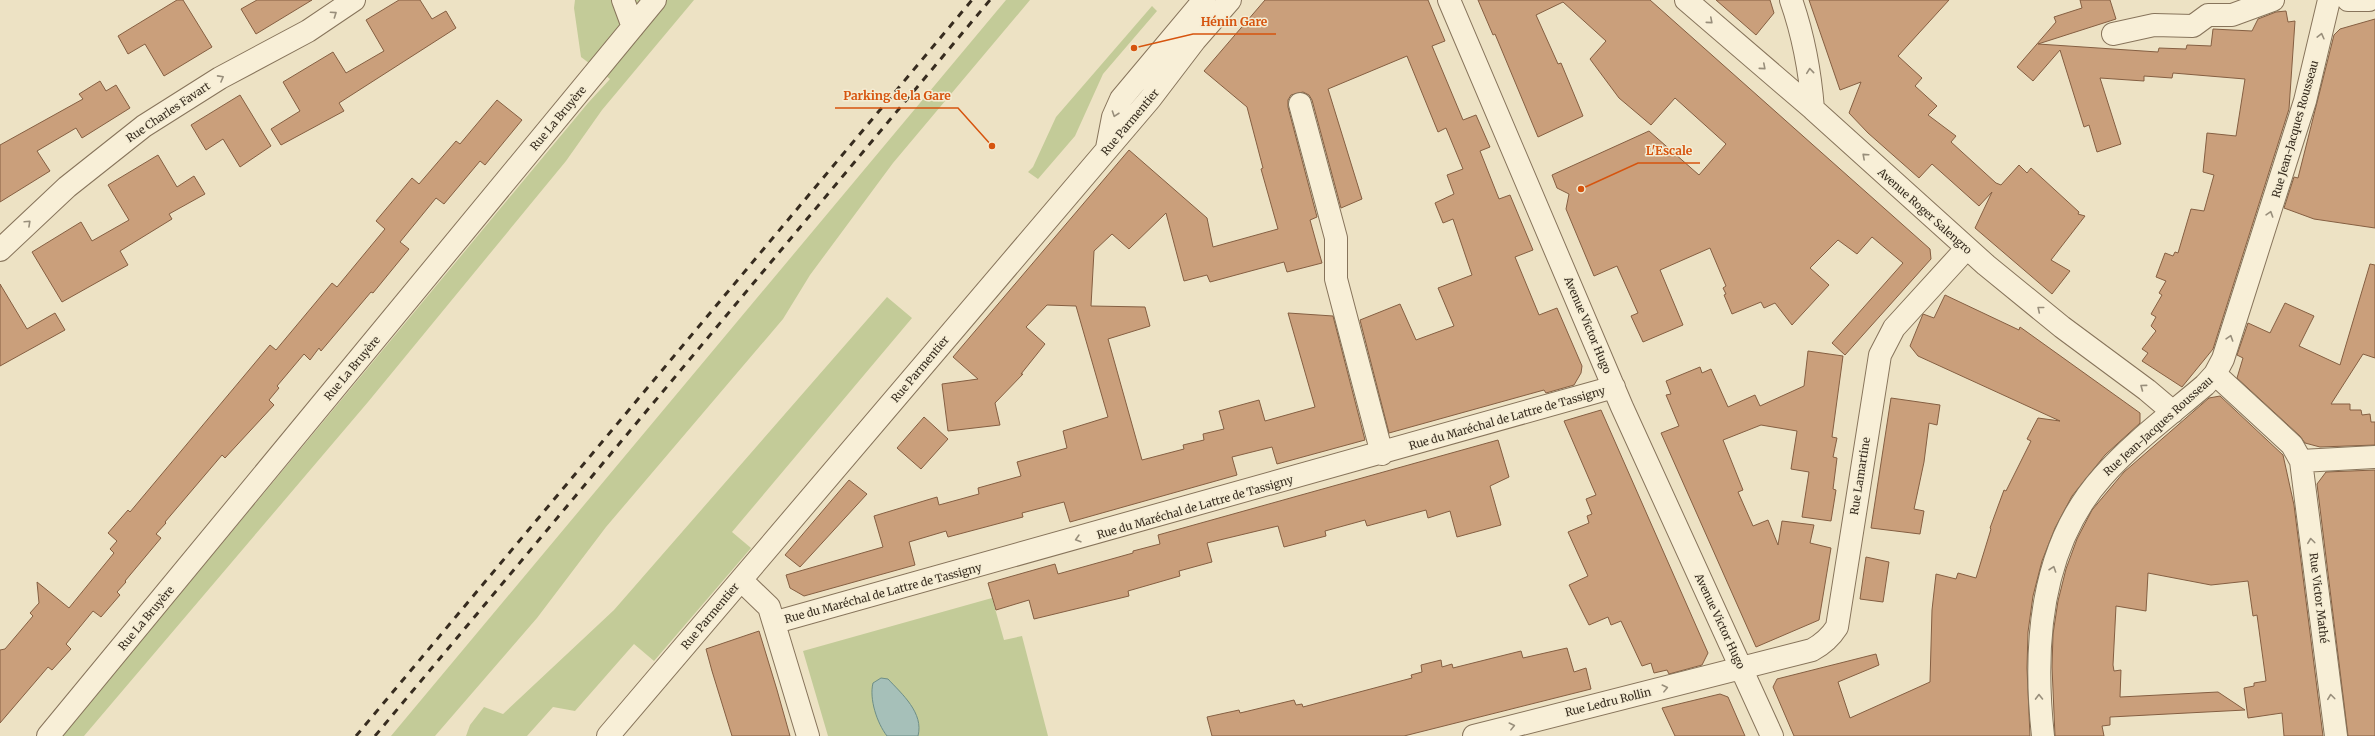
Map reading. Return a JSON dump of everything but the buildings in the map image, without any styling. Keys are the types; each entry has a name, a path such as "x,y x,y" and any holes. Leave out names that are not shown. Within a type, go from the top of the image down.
{"street":[{"name":"Rue Charles Favart","path":"0,250 67,187 144,126 220,78 308,31 354,0"},
{"path":"623,0 633,27"},
{"name":"Rue La Bruyère","path":"48,736 655,0"},
{"path":"1107,149 1113,117 1121,99 1204,0"},
{"name":"Rue Parmentier","path":"608,736 1150,99 1195,40 1230,0"},
{"name":"Avenue Victor Hugo","path":"1449,0 1614,387 1772,736"},
{"name":"Avenue Roger Salengro","path":"1686,0 1813,109 1966,248 2062,327 2148,390 2173,412"},
{"path":"1791,0 1805,42 1813,109"},
{"path":"2113,34 2154,25 2192,26 2208,15 2232,15 2273,0"},
{"name":"Rue Jean-Jacques Rousseau","path":"2043,736 2039,694 2039,650 2042,611 2051,573 2063,540 2080,507 2103,476 2205,385 2215,374 2223,359 2290,154 2305,101 2329,0"},
{"path":"2348,0 2369,0"},
{"path":"1300,104 1336,238 1336,279 1382,454"},
{"name":"Rue Lamartine","path":"1741,669 1812,650 1822,645 1837,627 1880,354 1894,328 1966,248"},
{"path":"2215,374 2292,445 2301,461 2375,457"},
{"name":"Rue du Maréchal de Lattre de Tassigny","path":"776,622 977,568 1614,387"},
{"name":"Rue Victor Mathé","path":"2301,461 2336,736"},
{"path":"741,580 769,607 776,622 808,736"},
{"name":"Rue Ledru Rollin","path":"1474,736 1741,669"}],"green space":[{"path":"575,0 694,0 602,110 566,161 368,402 84,736 62,736 588,103 610,79 581,57 574,8"},
{"path":"1006,0 1030,0 893,163 810,275 783,319 606,527 537,618 435,736 391,736"},
{"path":"1152,6 1157,11 1103,74 1075,136 1038,179 1028,172 1033,167 1056,117"},
{"path":"887,297 912,318 732,532 751,548 654,661 634,644 575,711 553,707 527,736 466,736 470,725 484,707 503,714 614,610"},
{"path":"992,598 1004,640 1022,636 1048,736 828,736 803,651"}],"water":[{"path":"881,678 888,679 910,704 918,720 918,736 887,736 883,731 877,718 872,696 873,683"}],"railway":[{"path":"356,736 972,0"},
{"path":"375,736 990,0"}],"place":[{"name":"Hénin Gare","path":"1134,48"},
{"name":"Parking de la Gare","path":"992,146"},
{"name":"L'Escale","path":"1581,189"}]}
